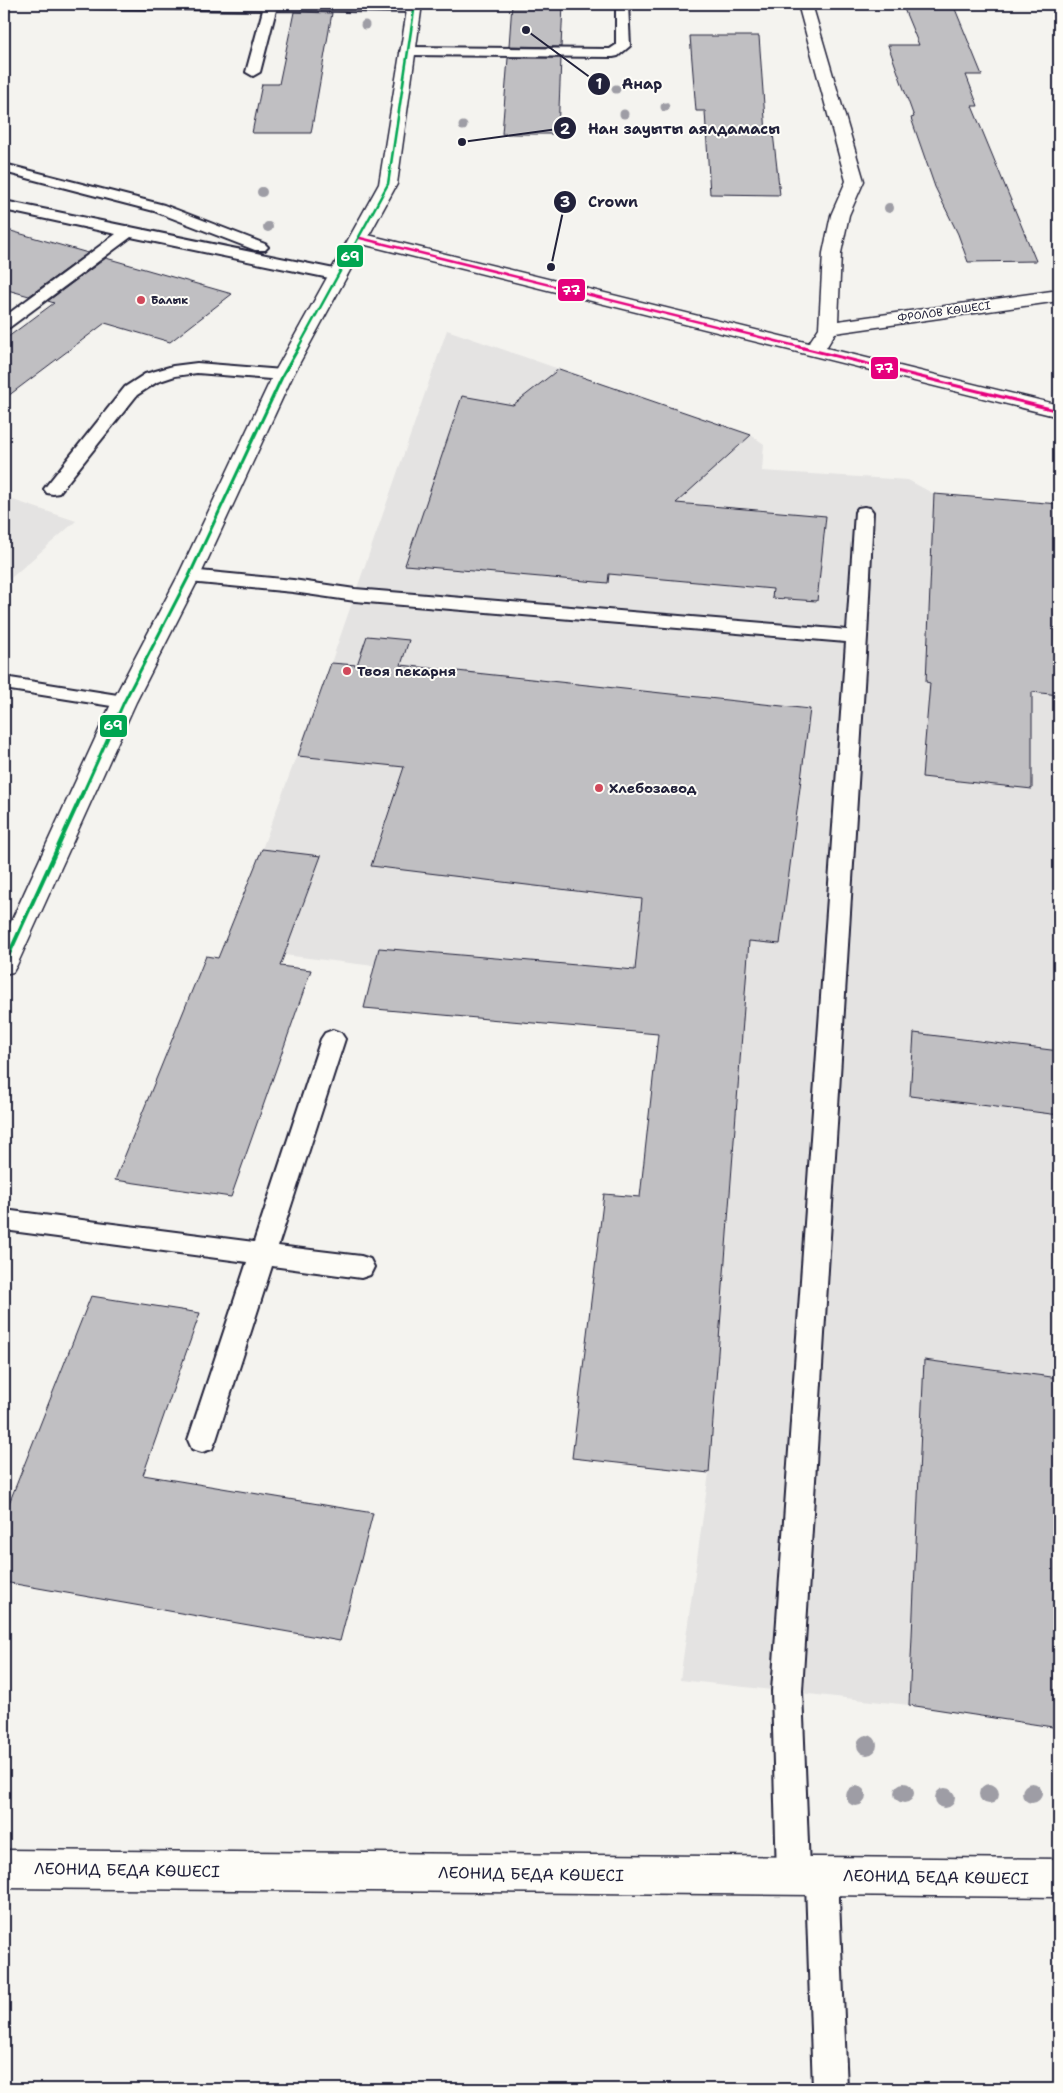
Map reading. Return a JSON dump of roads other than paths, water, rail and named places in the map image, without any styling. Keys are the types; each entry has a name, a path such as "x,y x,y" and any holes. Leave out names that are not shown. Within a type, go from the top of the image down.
{"street":[{"path":"805,4 855,181 840,214 832,253 828,328 814,351"},
{"path":"4,964 124,702 188,576 331,273 360,238 388,184 414,6"},
{"path":"360,238 1059,411"},
{"name":"ФРОЛОВ КӨШЕСІ","path":"828,328 1059,295"},
{"name":"ЛЕОНИД БЕДА КӨШЕСІ","path":"4,1869 1059,1878"}],"lane":[{"path":"96,4 414,6"},
{"path":"408,51 613,53 623,46 622,4"},
{"path":"253,72 270,5"},
{"path":"4,168 159,208 331,273"},
{"path":"4,206 331,273"},
{"path":"4,324 128,232"},
{"path":"53,489 132,391 151,378 174,371 197,368 283,375"},
{"path":"830,2089 807,1876 788,1762 787,1691 864,512"},
{"path":"188,576 293,586 354,595 857,637"},
{"path":"4,682 124,702"},
{"path":"202,1440 334,1039"},
{"path":"4,1220 361,1267"}],"place":[{"name":"Анар","path":"526,30"},
{"name":"Нан зауыты аялдамасы","path":"462,142"},
{"name":"Crown","path":"551,267"},
{"name":"Балык","path":"141,300"},
{"name":"Твоя пекарня","path":"347,671"},
{"name":"Хлебозавод","path":"599,788"}]}
